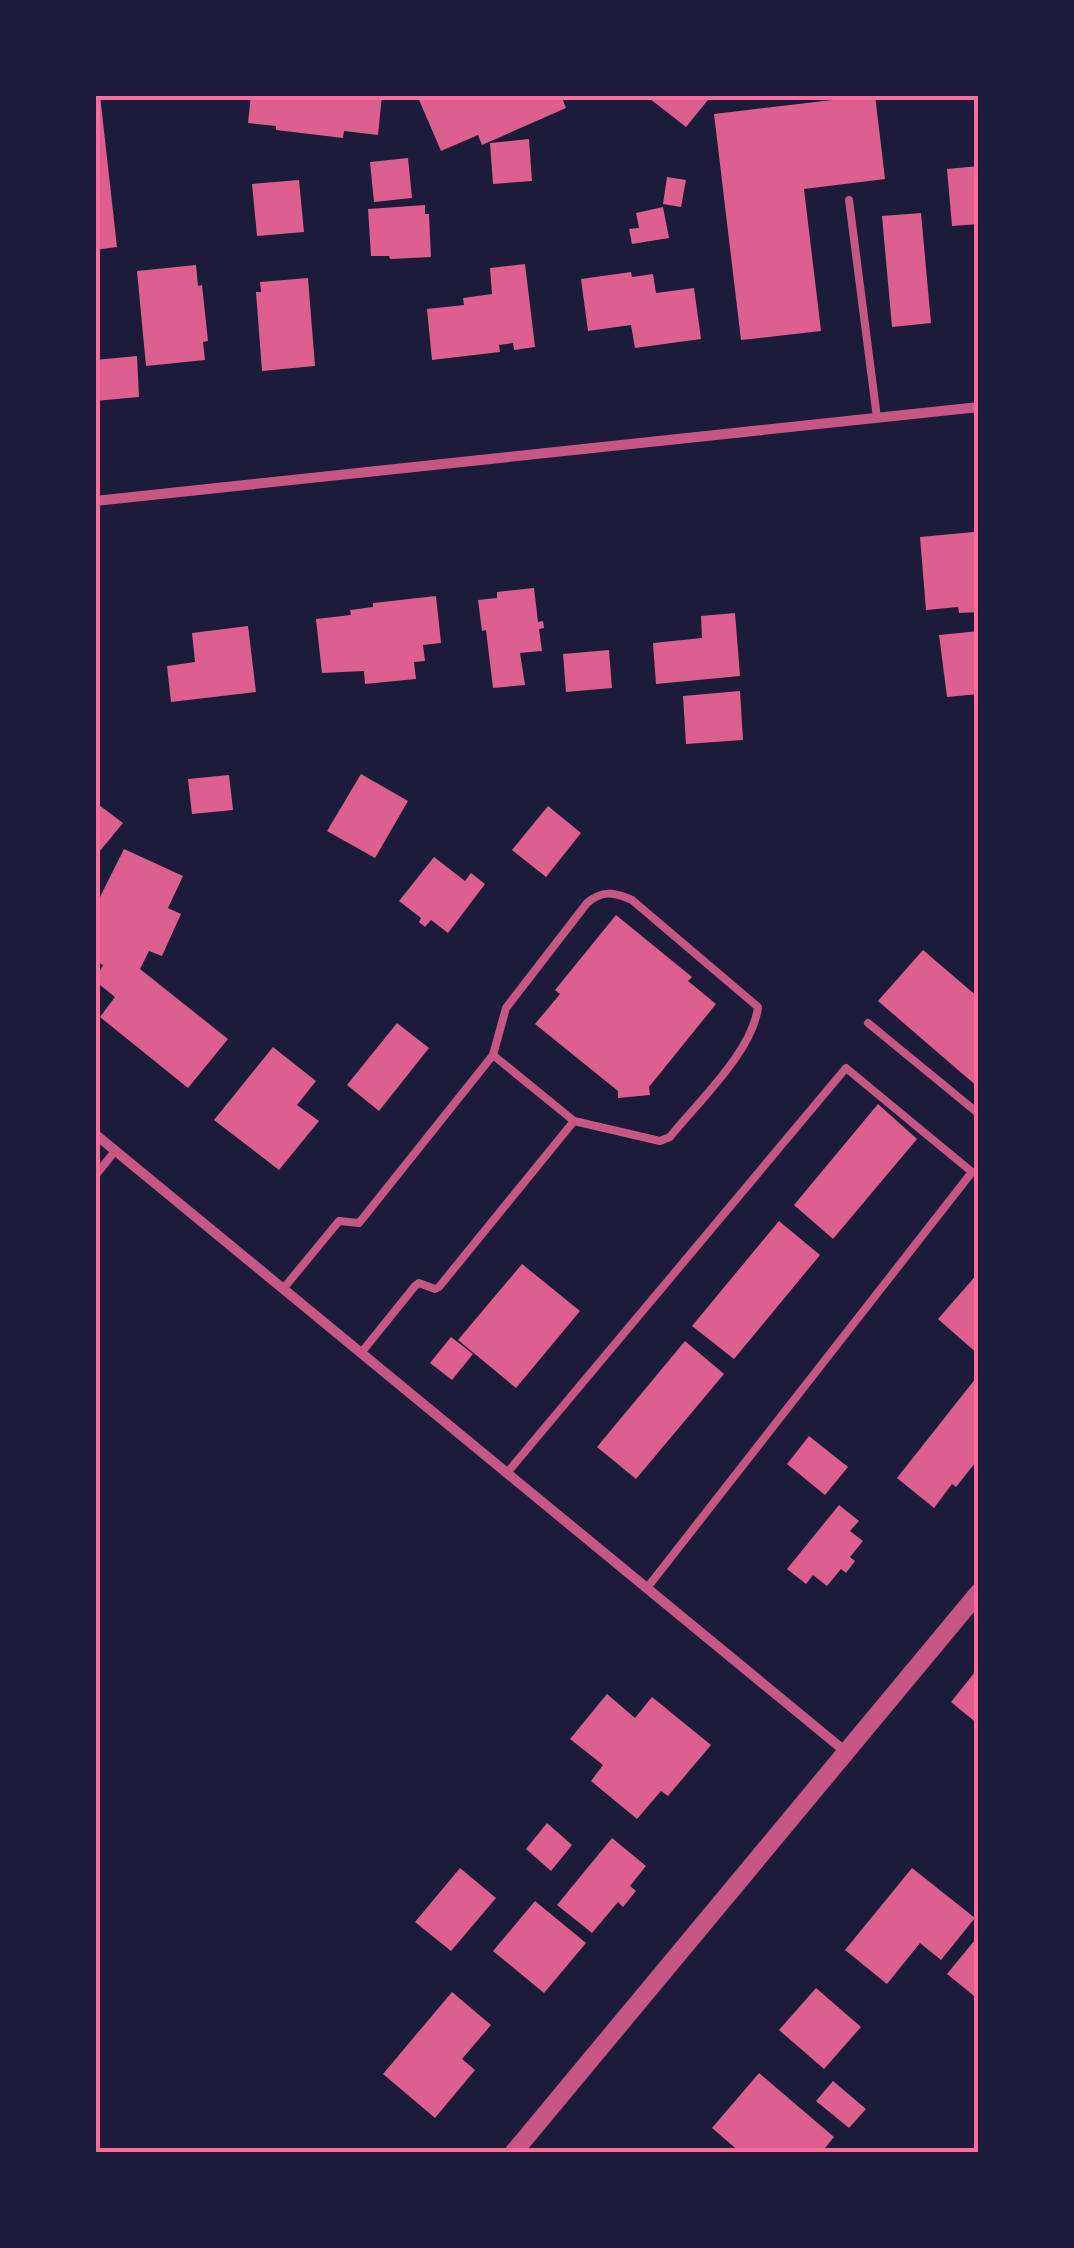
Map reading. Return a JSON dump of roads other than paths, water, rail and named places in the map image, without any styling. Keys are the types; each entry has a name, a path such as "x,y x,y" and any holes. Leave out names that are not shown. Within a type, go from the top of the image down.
{"street":[{"path":"95,502 979,407"},
{"path":"95,1134 846,1752"},
{"path":"513,2153 979,1592"}],"lane":[{"path":"848,200 877,418"},
{"path":"283,1289 339,1221 359,1224 493,1055 502,1018 512,998 596,895 607,892 632,900 758,1007 756,1023 746,1044 670,1137 660,1141 574,1121 493,1055"},
{"path":"868,1023 979,1114"},
{"path":"507,1473 846,1068 972,1172 648,1588"},
{"path":"360,1353 416,1286 423,1283 439,1288 574,1121"},
{"path":"95,1176 115,1151"}]}
